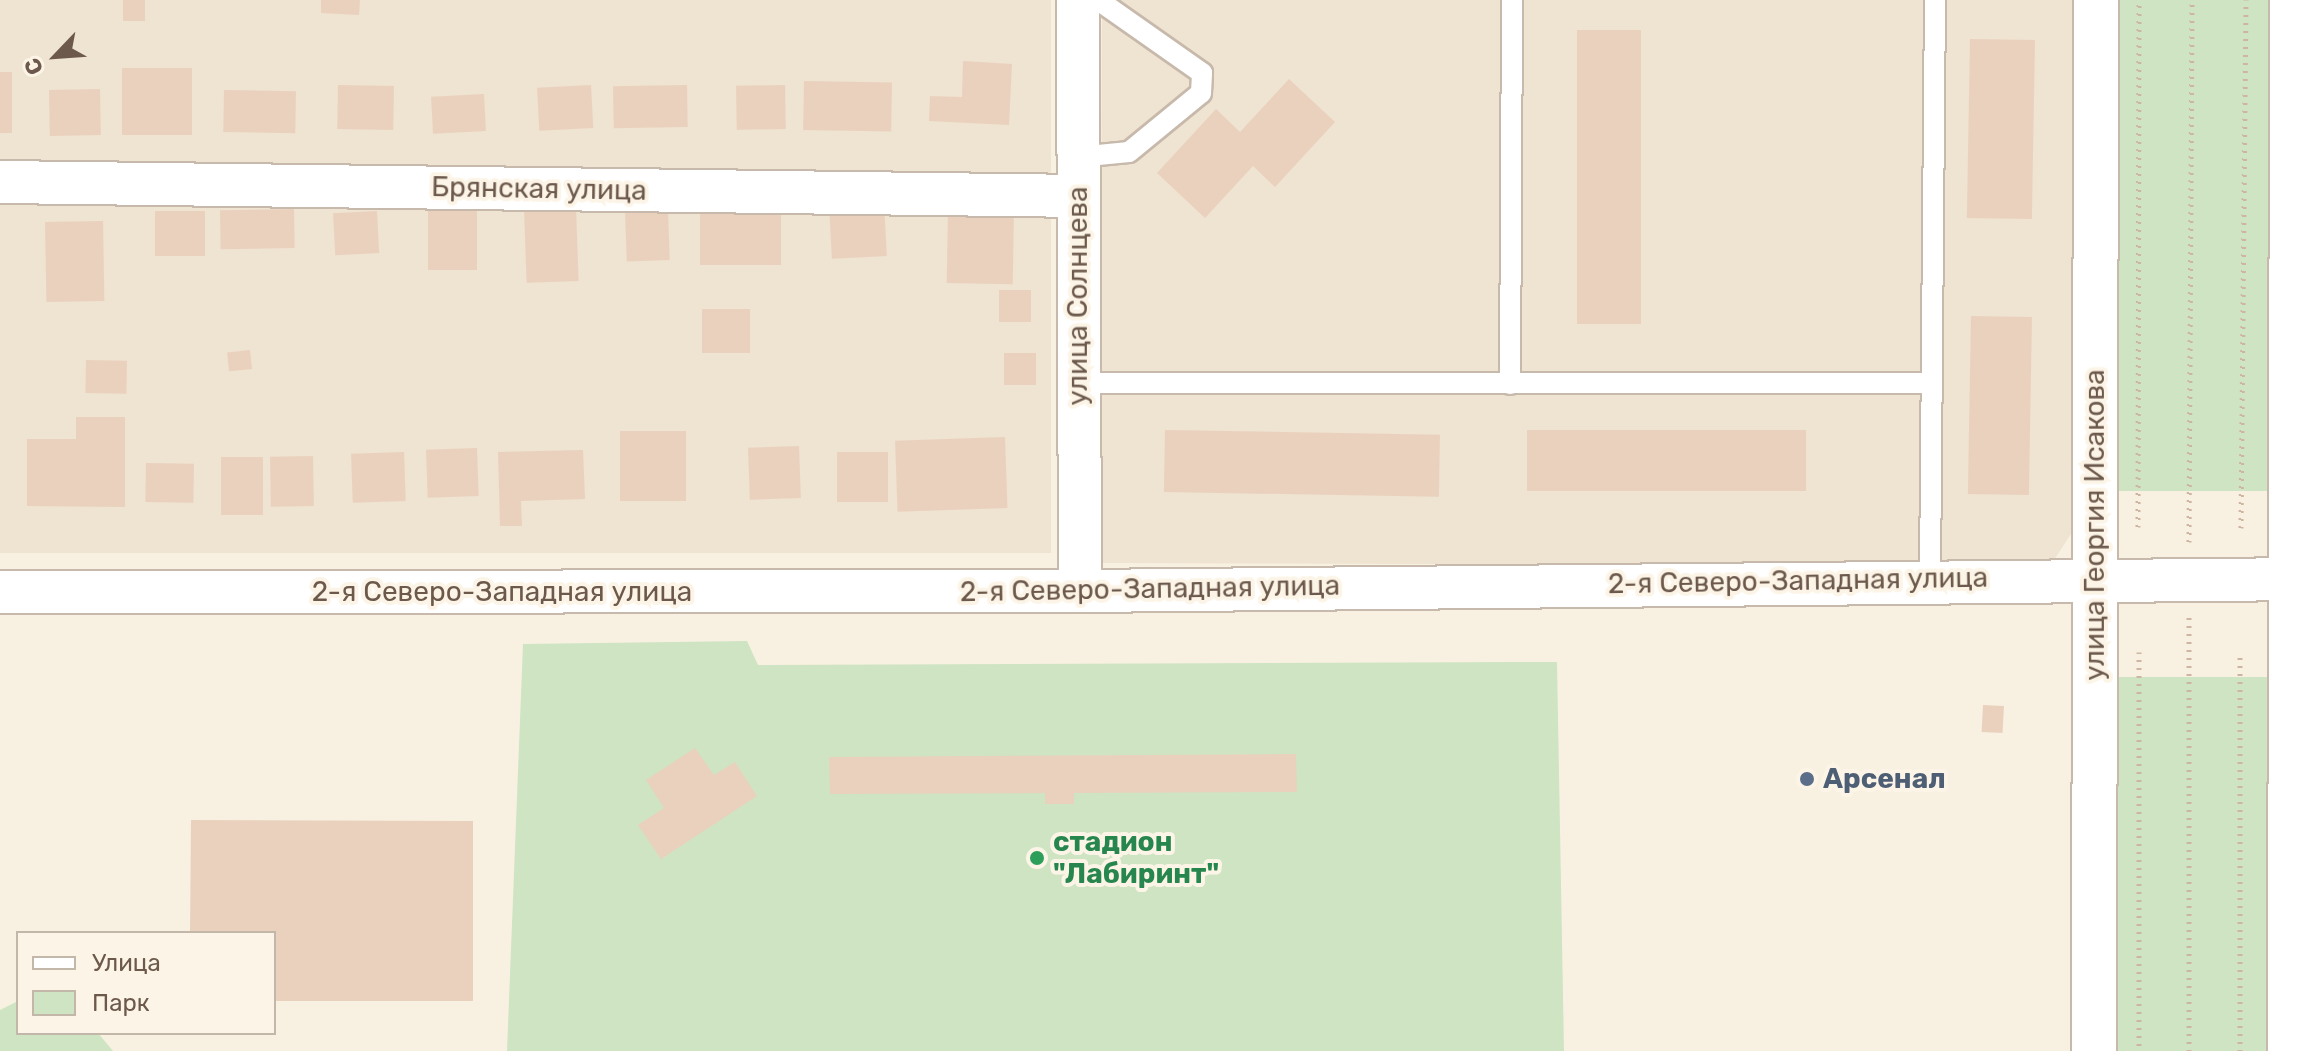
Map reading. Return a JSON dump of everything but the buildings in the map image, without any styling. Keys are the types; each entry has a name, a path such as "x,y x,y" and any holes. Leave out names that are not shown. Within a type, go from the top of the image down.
{"street":[{"name":"улица Солнцева","path":"1078,0 1080,591"},
{"name":"улица Георгия Исакова","path":"2094,1051 2096,0"},
{"path":"2290,1051 2295,579 2294,8"},
{"name":"Брянская улица","path":"0,182 1078,177"},
{"name":"2-я Северо-Западная улица","path":"0,592 1080,591 1930,579 2295,579"}],"lane":[{"path":"1078,177 1129,152 1201,93 1202,73 1098,0"},
{"path":"1510,384 1512,0"},
{"path":"1930,579 1929,383 1935,0"},
{"path":"1078,383 1929,383"}],"path":[{"path":"2138,527 2139,0"},
{"path":"2189,1051 2192,0"},
{"path":"2241,528 2246,0"},
{"path":"2139,652 2139,1051"},
{"path":"2240,652 2240,1051"}],"shaded area":[{"path":"0,0 1051,0 1051,553 0,553"},
{"path":"1102,0 2083,0 2082,517 2050,566 1100,563"}],"green space":[{"path":"2115,0 2270,0 2270,491 2115,491"},
{"name":"стадион \"Лабиринт\"","path":"747,641 758,665 1557,662 1564,1051 507,1051 523,644"},
{"path":"2108,677 2269,677 2269,1051 2108,1051"},
{"path":"16,1002 16,1035 100,1035 113,1051 0,1051 0,1010"}],"place":[{"name":"Арсенал","path":"1807,779"},
{"name":"стадион \"Лабиринт\"","path":"1037,858"}]}
